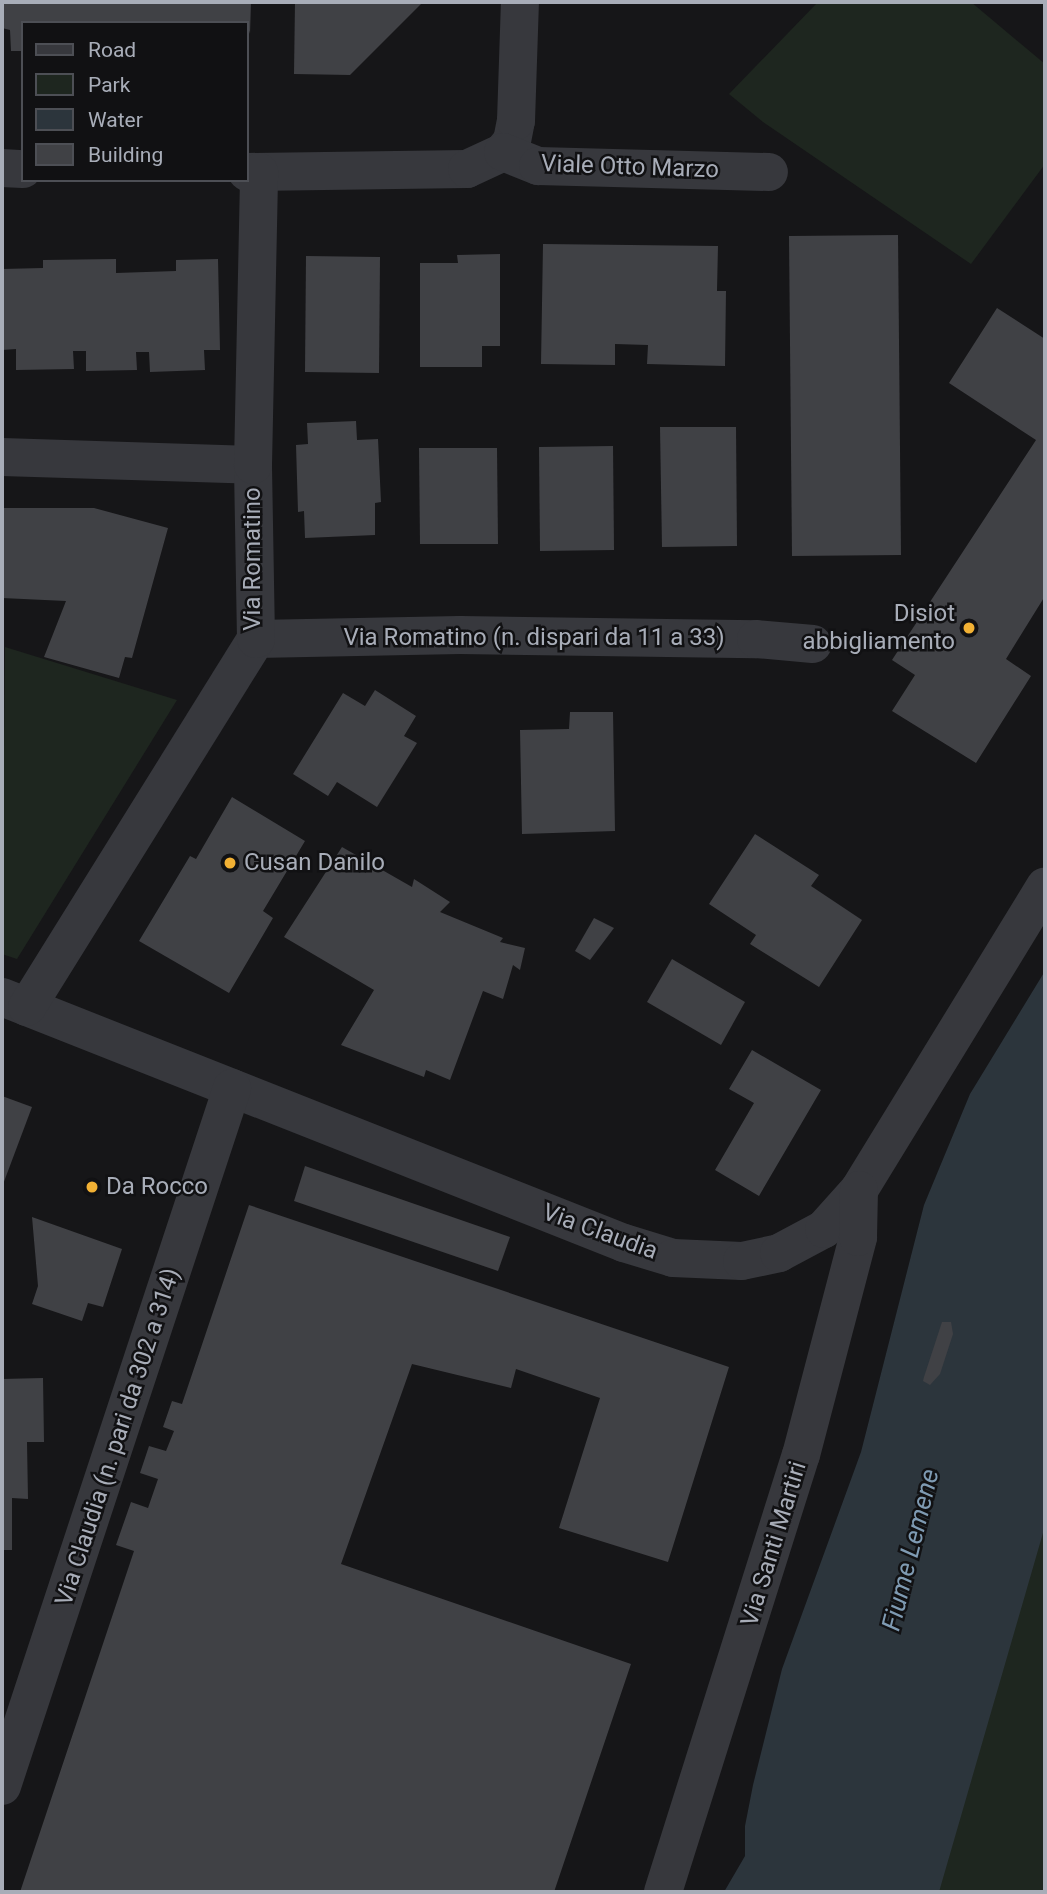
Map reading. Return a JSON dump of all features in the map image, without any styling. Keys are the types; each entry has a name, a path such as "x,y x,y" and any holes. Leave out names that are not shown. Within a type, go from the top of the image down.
{"street":[{"path":"253,172 467,169 503,152 512,141 516,121 520,2"},
{"name":"Viale Otto Marzo","path":"503,152 538,166 769,172"},
{"path":"2,168 21,169"},
{"name":"Via Romatino","path":"15,1002 256,639 253,172"},
{"path":"2,457 253,465"},
{"name":"Via Romatino (n. dispari da 11 a 33)","path":"256,639 487,636 756,639 813,644"},
{"name":"Via Claudia","path":"15,1002 624,1243 673,1258 743,1261 779,1253 824,1229 859,1190 1045,887"},
{"name":"Via Claudia (n. pari da 302 a 314)","path":"2,1786 232,1088"},
{"name":"Via Santi Martiri","path":"663,1892 801,1455 834,1318 858,1237 859,1190"}],"green space":[{"path":"818,2 971,2 1045,64 1045,164 971,264 763,122 729,94"},
{"path":"5,647 177,700 17,959 2,954"},
{"path":"1045,1211 1045,1892 811,1892"}],"water":[{"name":"Fiume Lemene","path":"1045,971 1045,1526 939,1892 724,1892 745,1856 745,1826 753,1785 782,1669 861,1452 924,1205 970,1094"}],"building":[{"path":"2,2 251,2 250,34 248,21 21,21 21,51 11,51 10,30 2,28"},
{"path":"295,2 423,2 350,75 294,74"},
{"path":"898,235 901,555 792,556 789,236"},
{"path":"543,244 718,246 717,291 726,291 725,366 647,364 648,345 615,344 615,365 541,364"},
{"path":"500,254 500,346 482,346 482,367 420,367 420,263 458,263 457,255"},
{"path":"306,256 380,257 379,373 305,372"},
{"path":"116,259 116,273 176,271 176,260 218,259 220,350 204,350 205,370 150,372 149,352 136,352 137,370 86,371 86,351 73,351 74,369 16,370 16,349 2,350 2,269 43,268 43,260"},
{"name":"Disiot abbigliamento","path":"997,308 1045,339 1045,596 1006,659 1031,676 976,763 892,711 915,675 892,660 1036,440 949,383"},
{"path":"356,421 357,440 378,439 381,502 375,503 375,535 305,538 304,511 298,512 296,445 308,444 307,423"},
{"path":"660,427 736,427 737,546 662,547"},
{"path":"613,446 614,550 540,551 539,447"},
{"path":"419,448 497,448 498,544 420,544"},
{"path":"2,508 94,508 168,528 132,658 125,657 119,678 44,657 66,601 2,598"},
{"path":"375,690 416,716 404,736 417,743 377,807 337,782 328,796 293,774 343,693 365,706"},
{"path":"570,712 613,712 615,831 522,834 520,730 569,729"},
{"path":"232,797 305,841 263,911 273,918 229,993 139,941 190,856 196,859"},
{"path":"755,834 819,875 811,886 862,920 819,987 750,944 756,935 709,904"},
{"path":"342,847 412,887 414,879 450,902 440,912 503,938 500,942 525,948 520,970 513,965 503,999 483,991 450,1080 426,1070 424,1077 341,1045 374,990 284,937"},
{"path":"594,918 614,928 590,960 575,951"},
{"path":"672,959 745,1002 721,1045 647,1002"},
{"path":"752,1050 821,1090 759,1196 715,1170 754,1103 729,1089"},
{"path":"2,1096 32,1107 2,1187"},
{"path":"305,1166 510,1237 498,1271 294,1201"},
{"path":"249,1205 729,1367 668,1562 559,1528 600,1398 516,1369 511,1388 412,1364 341,1564 631,1664 554,1892 20,1892 134,1551 116,1545 131,1502 148,1508 158,1479 140,1473 149,1446 166,1451 174,1431 163,1427 172,1401 182,1404"},
{"path":"32,1217 122,1249 103,1307 88,1303 82,1321 32,1304 38,1286"},
{"path":"942,1322 951,1322 953,1334 940,1374 930,1385 923,1381"},
{"path":"43,1378 44,1442 27,1442 28,1499 12,1498 12,1550 2,1550 2,1379"}],"place":[{"name":"Disiot abbigliamento","path":"969,628"},
{"name":"Cusan Danilo","path":"230,863"},
{"name":"Da Rocco","path":"92,1187"}]}
